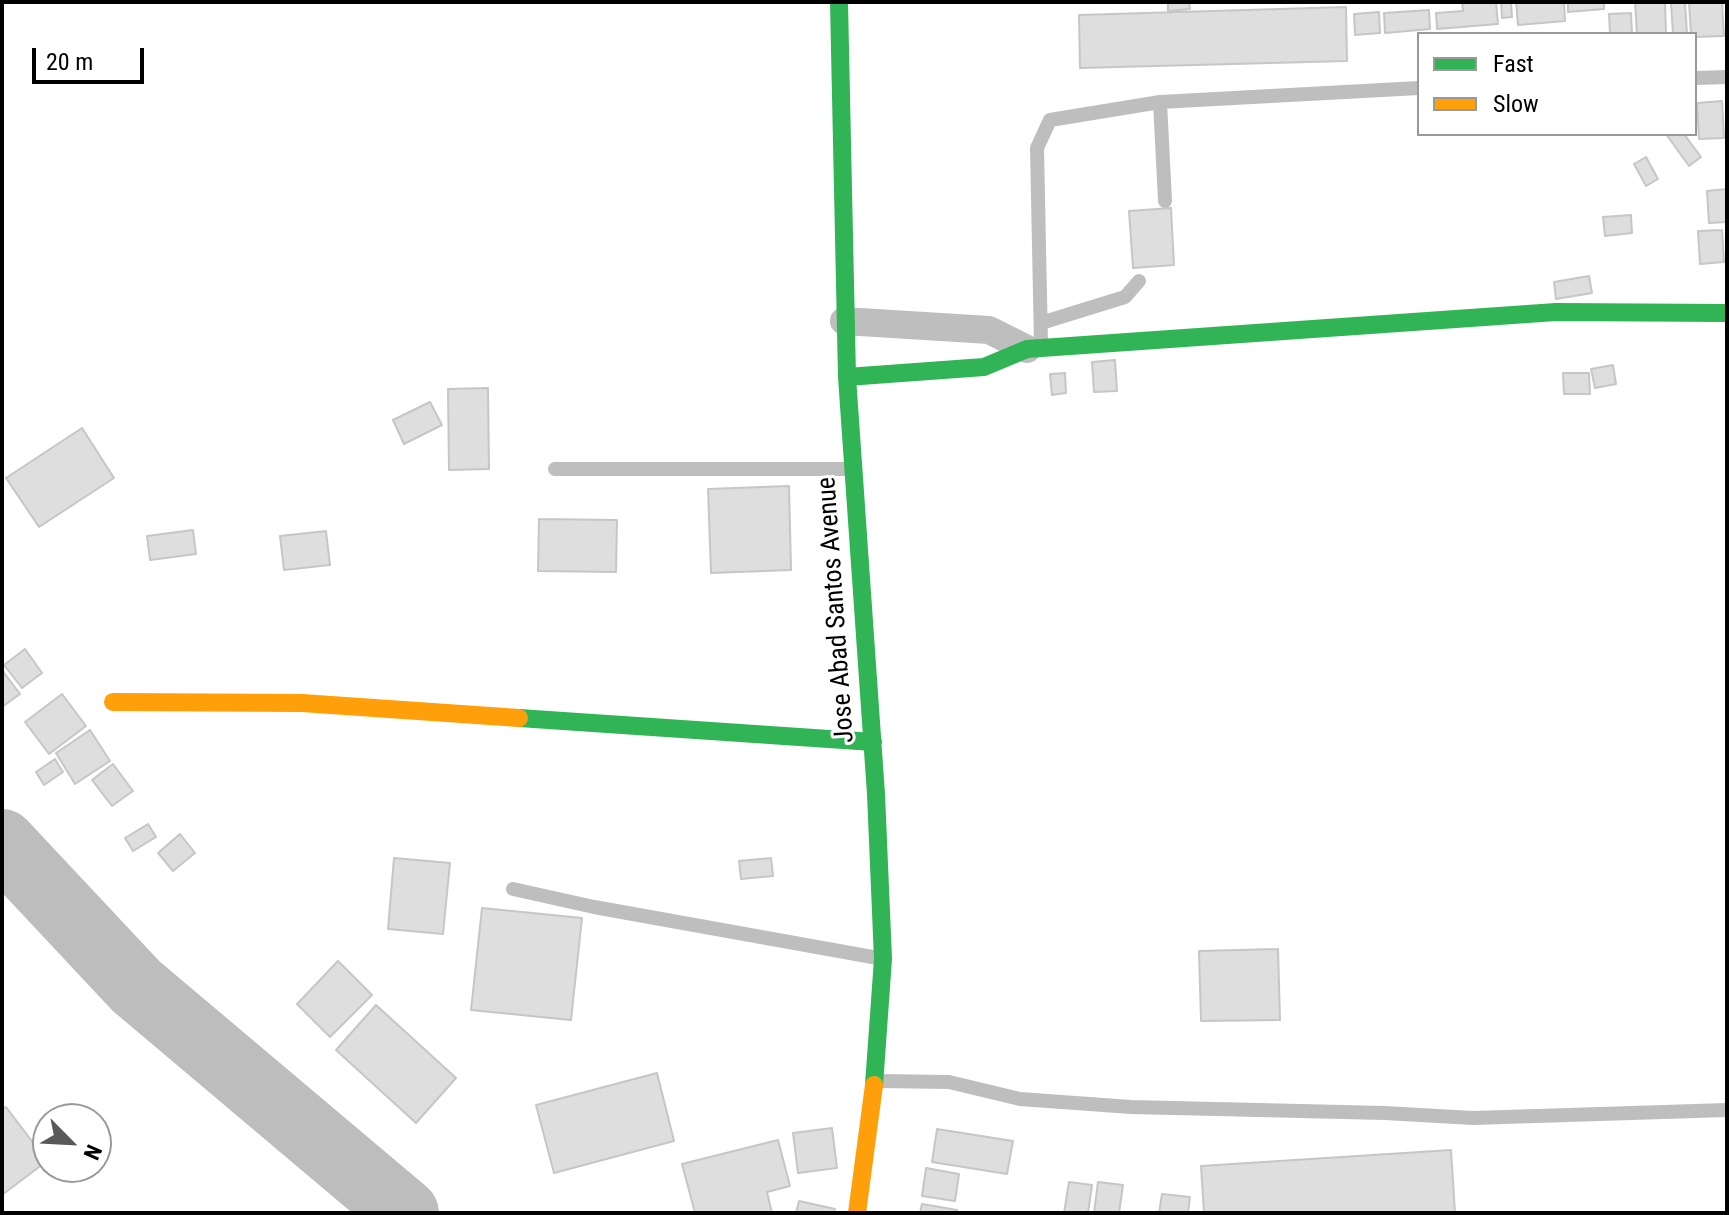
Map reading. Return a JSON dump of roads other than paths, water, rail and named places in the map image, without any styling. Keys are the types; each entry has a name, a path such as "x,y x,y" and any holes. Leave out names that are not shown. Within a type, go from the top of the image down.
{"main road":[{"name":"Jose Abad Santos Avenue","path":"839,2 844,321 873,742 883,959 875,1081 857,1213"},
{"path":"847,377 984,367 1034,349 1556,312 1727,313"},
{"path":"113,702 302,703 873,742"}],"street":[{"path":"844,321 989,330 1034,349"}],"lane":[{"path":"1697,78 1727,77"},
{"path":"1034,349 1041,323 1037,148 1050,120 1160,102 1417,88"},
{"path":"1160,102 1165,201"},
{"path":"1041,323 1125,297 1139,281"},
{"path":"555,469 854,469"},
{"path":"513,889 594,907 883,959"},
{"path":"875,1081 949,1082 1020,1099 1131,1107 1473,1118 1727,1110"}],"waterway":[{"path":"2,843 136,986 405,1213"}]}
